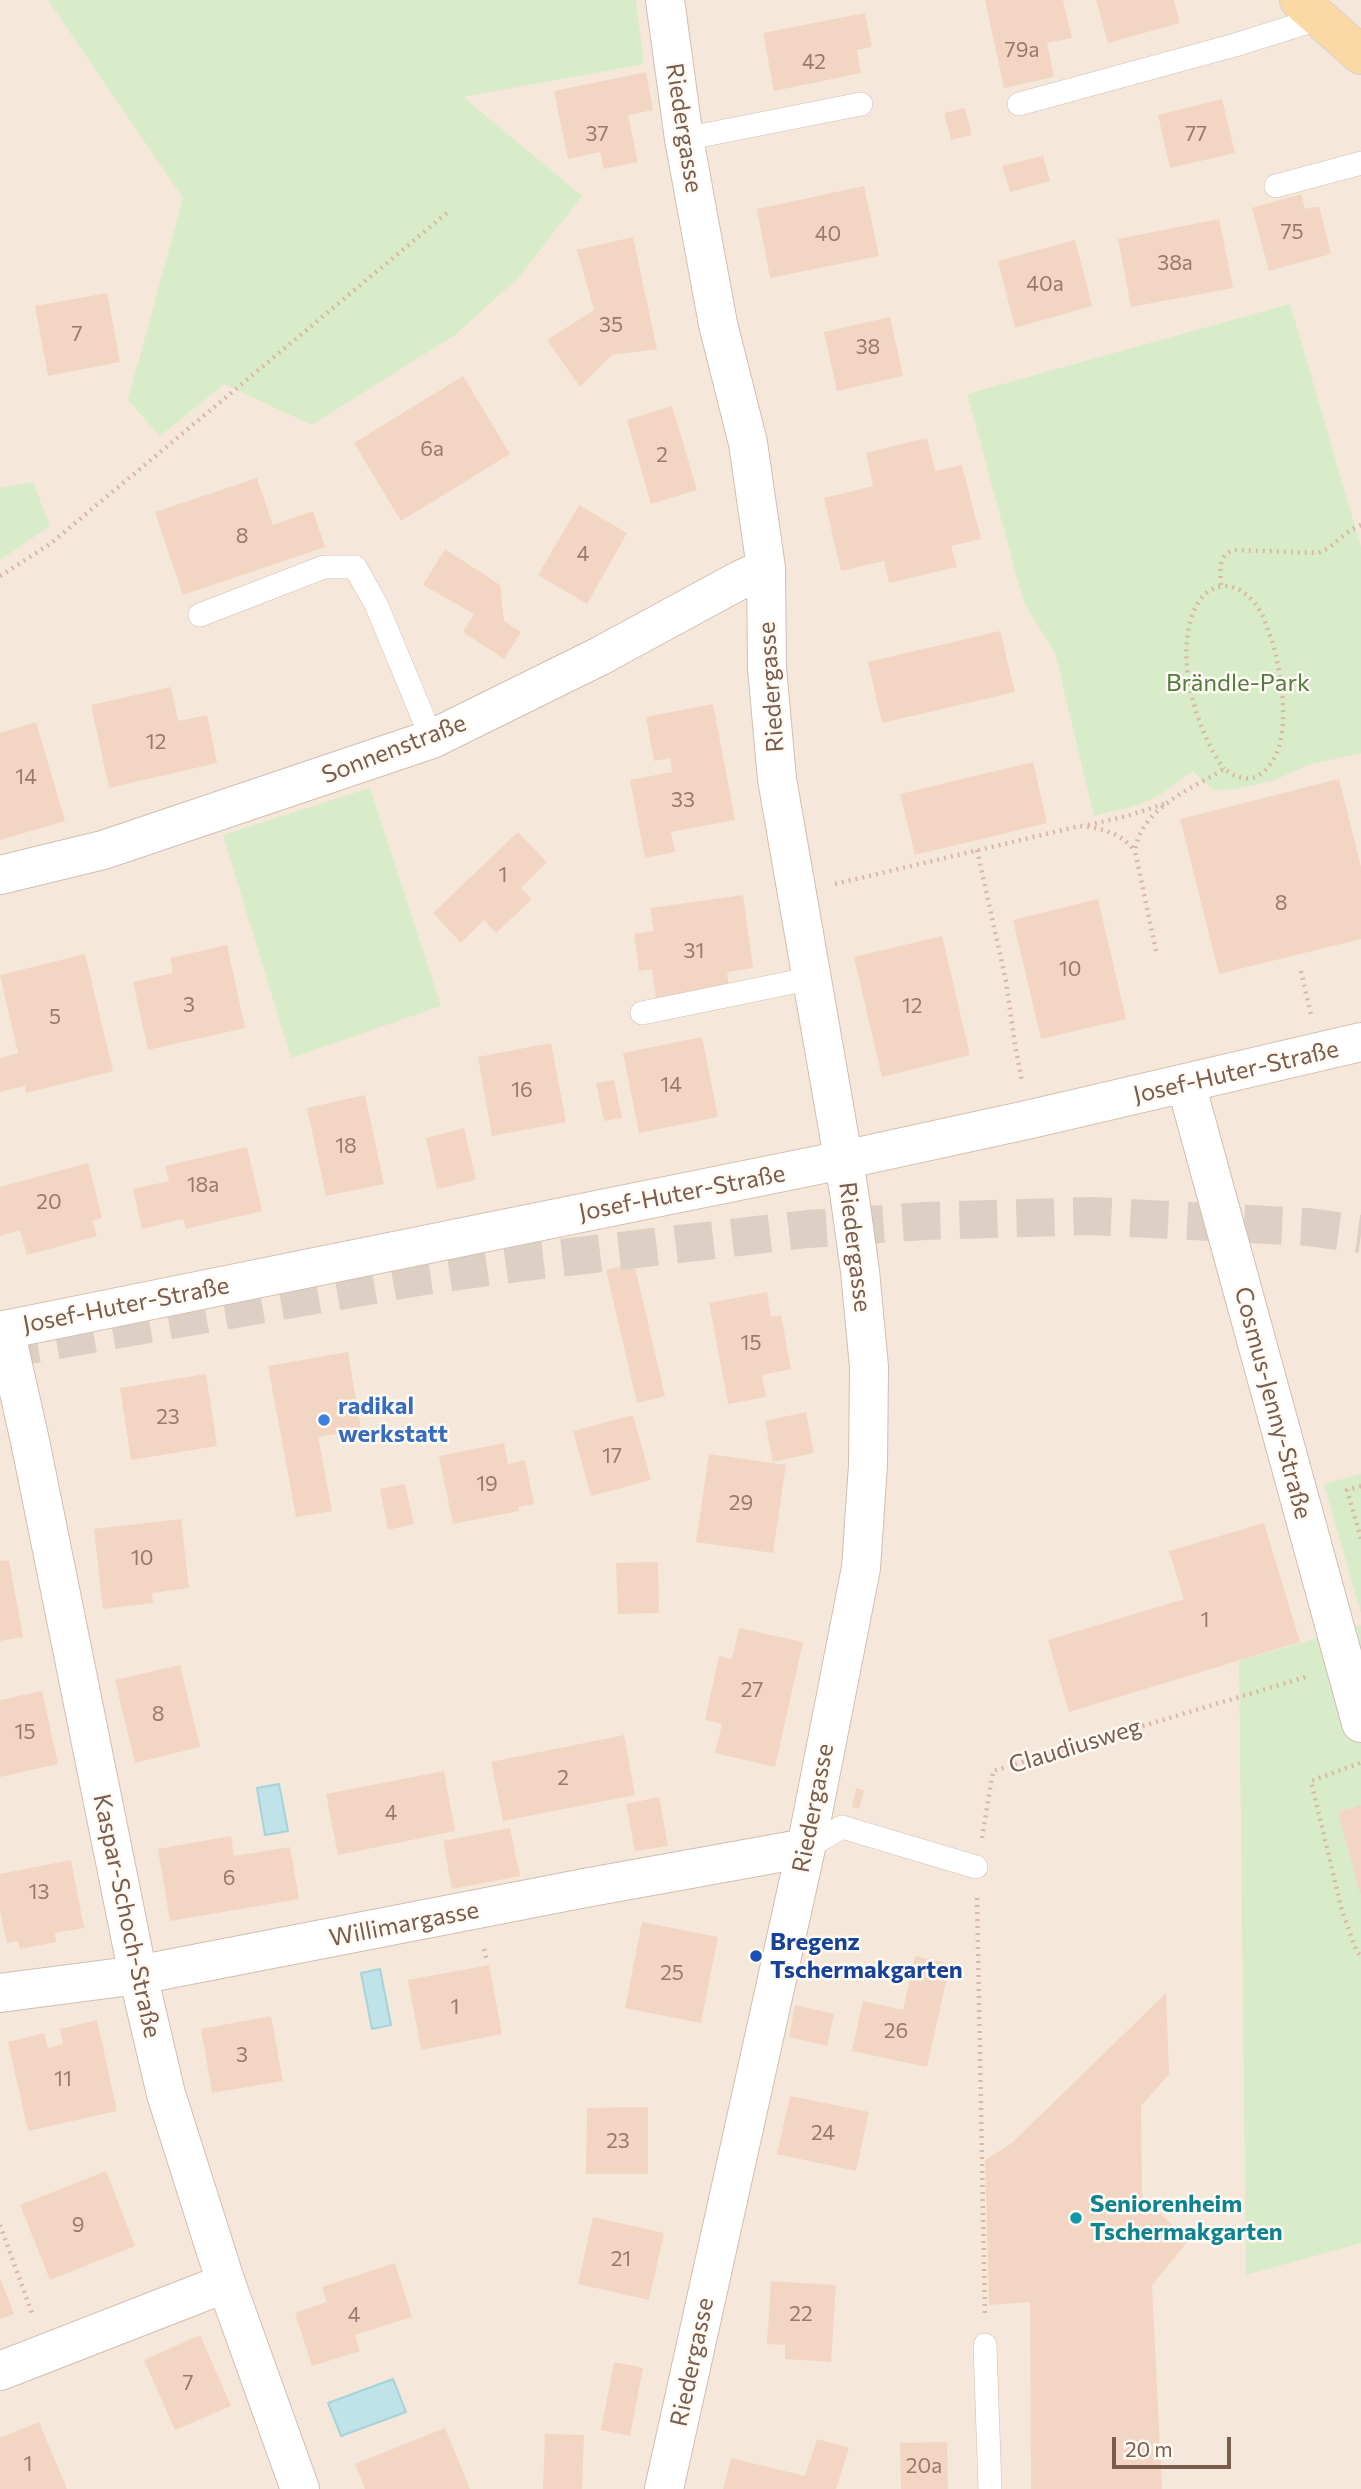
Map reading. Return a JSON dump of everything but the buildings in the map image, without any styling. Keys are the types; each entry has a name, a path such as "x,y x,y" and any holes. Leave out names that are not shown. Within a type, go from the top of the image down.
{"main road":[{"path":"1310,9 1361,55"}],"street":[{"name":"Riedergasse","path":"664,2489 806,1848 861,1568 868,1465 869,1367 860,1270 776,765 767,668 766,568 748,443 718,324 684,139 665,0"},
{"name":"Sonnenstraße","path":"0,875 103,850 432,739 600,656 766,568"},
{"name":"Josef-Huter-Straße","path":"2,1330 843,1160 1361,1042"},
{"name":"Cosmus-Jenny-Straße","path":"1186,1084 1361,1723"},
{"name":"Kaspar-Schoch-Straße","path":"2,1330 33,1453 138,1975 166,2094 226,2283 300,2489"},
{"name":"Willimargasse","path":"0,1993 138,1975 806,1848"},
{"path":"0,2371 226,2283"}],"lane":[{"path":"1019,104 1235,45 1310,9"},
{"path":"684,139 861,104"},
{"path":"1276,186 1361,163"},
{"path":"200,615 324,567 355,567 376,604 432,739"},
{"path":"642,1013 813,978"},
{"path":"806,1848 842,1827 976,1867"},
{"path":"985,2346 990,2489"}],"path":[{"path":"0,576 61,535 448,212"},
{"path":"1221,585 1222,560 1226,553 1233,550 1318,554 1329,550 1351,529 1361,525"},
{"path":"1221,585 1244,592 1260,612 1274,648 1283,710 1281,737 1269,767 1254,778 1245,779 1224,769 1210,748 1200,724 1186,650 1192,614 1199,600 1208,591 1221,585"},
{"path":"797,893 1127,816 1169,802 1224,769"},
{"path":"1156,951 1135,851 1136,839 1142,828 1169,802"},
{"path":"1080,826 1112,833 1130,844 1135,851"},
{"path":"977,850 1006,981 1015,1045 1031,1119"},
{"path":"1301,971 1311,1016"},
{"path":"1361,1486 1347,1490 1361,1539"},
{"name":"Claudiusweg","path":"976,1867 993,1771 1345,1665"},
{"path":"1361,1763 1311,1781 1342,1911 1357,1952 1361,1956"},
{"path":"976,1867 985,2346"},
{"path":"0,2225 47,2353"}],"shaded area":[{"path":"0,0 1361,0 1361,2489 0,2489"}],"green space":[{"path":"48,0 636,0 644,64 463,97 582,196 518,278 456,334 312,425 224,384 160,436 128,400 183,198"},
{"name":"Brändle-Park","path":"1290,304 1361,547 1361,753 1308,765 1275,780 1237,789 1213,790 1193,771 1158,796 1140,804 1094,816 1055,653 1024,603 967,394"},
{"path":"33,482 50,526 0,560 0,488"},
{"path":"370,788 441,1006 291,1058 223,835"},
{"path":"1361,1474 1361,1614 1324,1484"},
{"path":"1361,1625 1361,2243 1246,2275 1239,1661"}],"water":[{"path":"279,1784 288,1831 265,1835 257,1788"},
{"path":"380,1969 391,2025 372,2029 361,1973"},
{"path":"393,2379 406,2412 341,2436 328,2403"}],"tunnel":[{"path":"0,1350 424,1276 808,1229 925,1221 1093,1216 1308,1227 1361,1234"}],"place":[{"name":"radikal werkstatt","path":"324,1420"},
{"name":"Bregenz Tschermakgarten","path":"756,1956"},
{"name":"Seniorenheim Tschermakgarten","path":"1076,2218"}]}
